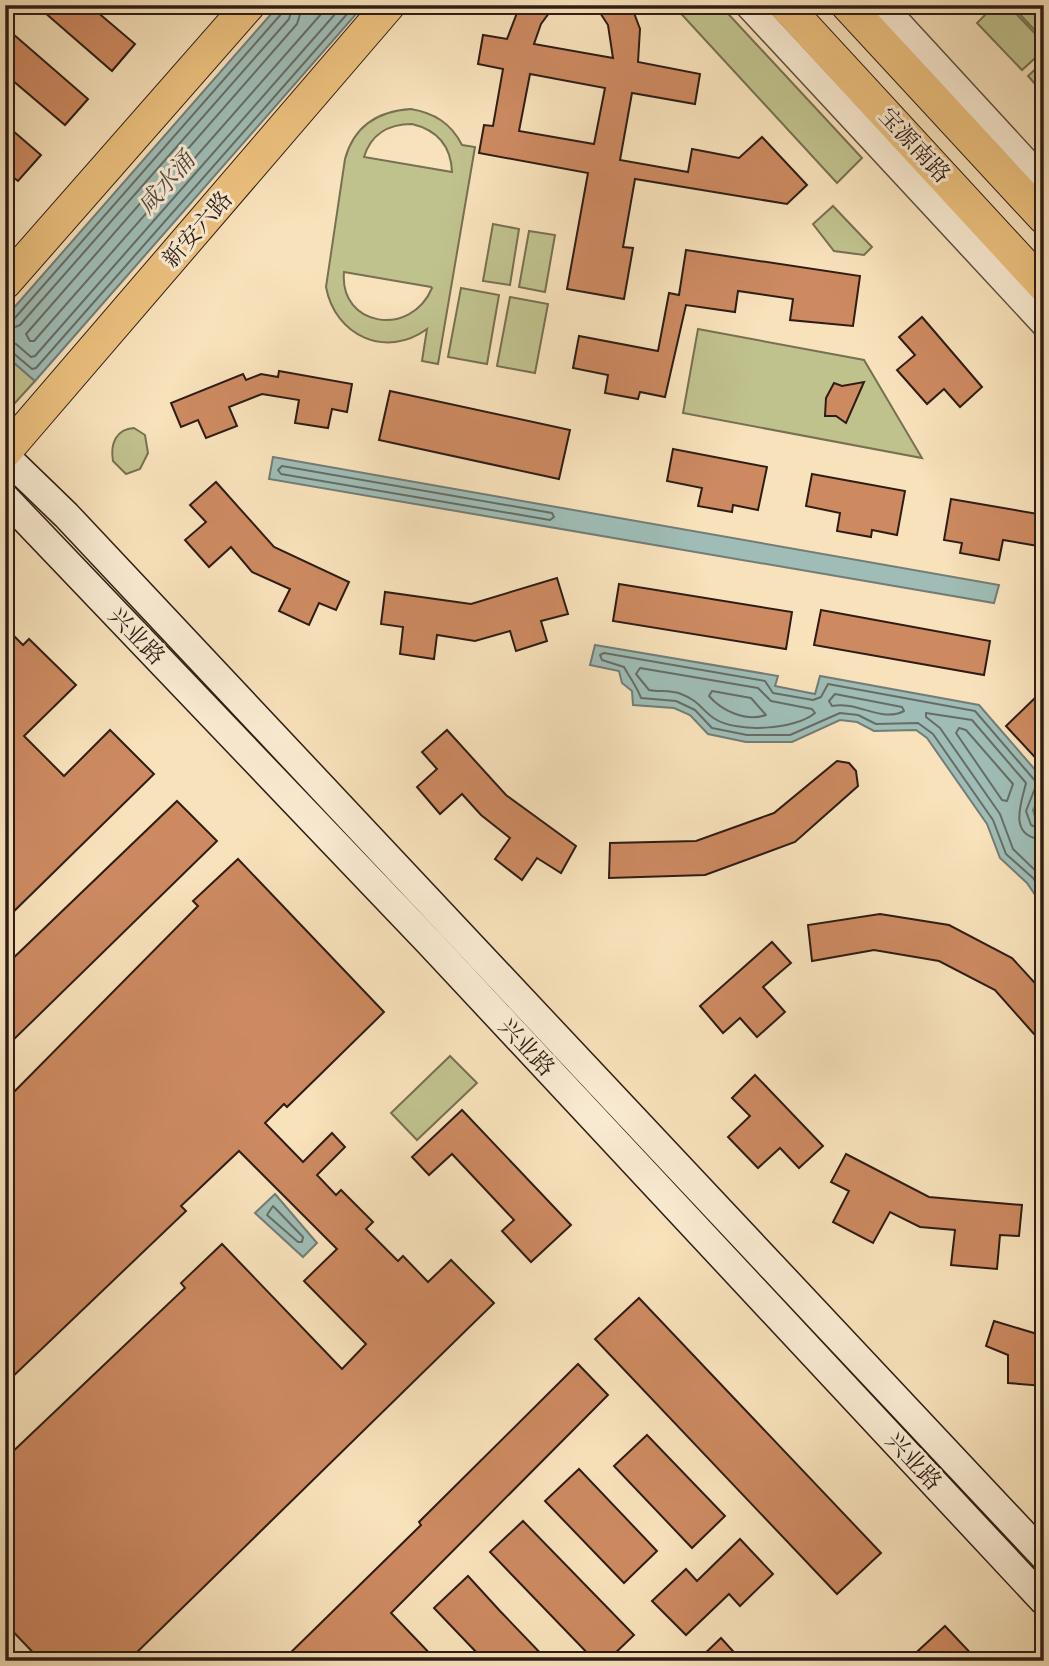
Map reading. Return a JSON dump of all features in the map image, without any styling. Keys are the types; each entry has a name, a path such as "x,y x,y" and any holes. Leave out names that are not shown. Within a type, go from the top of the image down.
{"main road":[{"path":"5,283 249,5"},
{"name":"新安六路","path":"5,454 389,5"},
{"name":"宝源南路","path":"785,5 1044,286"},
{"name":"宝源南路","path":"847,5 1044,218"},
{"path":"911,142 907,128 911,115 917,110 930,106 948,114"},
{"name":"兴业路","path":"5,454 66,515 1044,1556"},
{"name":"兴业路","path":"5,498 405,916 1044,1601"},
{"path":"405,916 402,905 407,897 416,894 425,897"}],"street":[{"path":"747,5 1044,326"},
{"path":"883,5 1044,180"}],"green space":[{"path":"673,5 720,5 862,158 837,183"},
{"path":"995,5 1008,5 1044,43 1044,50 1022,70 977,23"},
{"path":"1011,5 1044,5 1044,40"},
{"path":"1044,61 1044,94 1028,76"},
{"path":"411,109 434,116 453,131 462,145 475,147 438,364 422,361 427,329 411,338 395,342 364,338 351,330 340,318 331,304 326,287 349,147 369,122 399,110","holes":["412,124 429,130 441,140 449,154 452,172 364,157 376,136 389,128","344,272 431,287 432,288 422,304 409,314 394,319 378,319 364,314 353,305 345,291"]},
{"path":"833,206 872,247 864,255 834,251 813,224"},
{"path":"493,224 519,229 510,285 483,281"},
{"path":"529,231 555,235 545,292 519,287"},
{"path":"461,288 499,295 487,364 448,357"},
{"path":"510,297 548,304 535,373 497,366"},
{"path":"698,329 864,360 922,458 683,413"},
{"path":"5,355 35,381 5,414"},
{"path":"134,428 145,435 148,453 140,469 126,474 113,461 112,449 119,434"},
{"path":"450,1056 477,1083 417,1140 391,1113"}],"water":[{"name":"咸水涌","path":"279,5 364,5 35,381 5,355 5,318"},
{"path":"273,457 999,585 994,603 269,479"},
{"path":"595,645 778,676 775,686 815,694 820,676 979,705 1044,780 1044,791 1033,810 1036,820 1044,826 1044,908 1027,883 1000,858 987,824 927,738 916,730 874,731 857,722 840,720 792,742 746,742 708,734 690,715 674,708 633,705 632,691 622,683 619,671 590,665"},
{"path":"275,1194 317,1243 303,1257 255,1213"}],"building":[{"path":"36,5 89,5 135,44 112,71"},
{"path":"520,5 555,5 541,24 534,44 613,58 608,25 595,5 631,5 640,29 638,62 700,74 695,104 632,93 620,160 688,172 692,149 739,158 762,137 807,185 787,204 635,179 623,247 633,248 624,299 567,289 588,173 479,153 484,125 493,126 503,69 478,64 483,35 507,39","holes":["530,74 605,88 594,144 519,131"]},
{"path":"5,27 88,99 65,125 5,74"},
{"path":"5,124 41,155 18,181 5,171"},
{"path":"686,250 860,276 853,326 790,320 793,299 738,291 735,312 686,305 665,397 640,392 638,399 605,393 608,375 573,368 579,336 658,351 669,293 679,295"},
{"path":"922,317 982,387 960,407 944,389 927,404 897,370 915,355 899,337"},
{"path":"279,371 352,384 347,412 332,409 328,428 295,423 299,400 262,394 229,407 237,426 206,438 198,420 181,427 171,403 243,374 246,380 261,374 278,377"},
{"path":"864,382 846,423 836,416 825,416 826,398 834,383 842,386"},
{"path":"390,391 570,430 559,479 379,440"},
{"path":"673,449 767,467 758,510 733,505 732,512 698,506 702,488 667,481"},
{"path":"812,474 905,491 897,535 872,530 871,537 837,531 840,513 806,506"},
{"path":"216,482 274,547 349,582 336,610 319,603 309,625 279,611 290,589 252,572 231,547 209,567 185,540 206,522 190,505"},
{"path":"951,499 1044,515 1044,547 1003,540 999,560 960,553 962,543 944,540"},
{"path":"557,578 568,614 541,621 547,641 516,651 510,631 475,641 437,635 434,659 400,654 403,627 381,624 385,592 471,604"},
{"path":"619,584 792,612 786,649 613,621"},
{"path":"821,610 990,641 984,675 814,645"},
{"path":"5,627 23,645 29,639 76,685 24,736 64,776 110,730 154,774 5,920"},
{"path":"1035,698 1044,707 1044,767 1006,726"},
{"path":"447,730 506,795 576,846 561,873 537,858 522,880 495,859 510,838 481,815 462,794 440,814 417,787 437,769 422,752"},
{"path":"837,761 849,763 856,771 858,786 795,842 705,875 609,878 610,843 696,841 774,813"},
{"path":"177,801 217,841 5,1048 5,966"},
{"path":"238,859 384,1012 287,1107 284,1104 265,1123 303,1162 332,1133 345,1147 317,1175 336,1195 341,1190 373,1222 366,1229 398,1261 403,1256 428,1282 451,1260 494,1303 128,1661 41,1661 5,1623 5,1459 185,1288 181,1283 222,1244 342,1369 366,1344 304,1281 337,1249 239,1151 181,1206 186,1211 5,1384 5,1101 198,906 193,901"},
{"path":"880,914 949,925 1012,958 1044,993 1044,1035 1034,1034 995,990 939,961 874,950 812,961 808,925"},
{"path":"772,942 791,963 763,987 785,1012 757,1037 740,1018 723,1033 700,1006"},
{"path":"755,1075 823,1146 799,1168 780,1148 758,1168 728,1137 750,1116 732,1098"},
{"path":"462,1110 571,1225 531,1262 502,1231 514,1220 452,1154 429,1175 412,1157"},
{"path":"846,1154 929,1197 1022,1205 1019,1236 1000,1235 997,1269 951,1265 955,1230 920,1227 890,1212 873,1243 833,1222 849,1191 831,1182"},
{"path":"639,1298 881,1553 837,1594 595,1339"},
{"path":"994,1321 1044,1336 1044,1386 1008,1383 1008,1355 986,1346"},
{"path":"578,1364 608,1395 391,1613 437,1661 282,1661 421,1525 419,1522"},
{"path":"647,1435 725,1516 692,1548 614,1466"},
{"path":"579,1469 657,1551 624,1583 545,1501"},
{"path":"523,1521 634,1635 607,1661 595,1661 490,1552"},
{"path":"740,1539 773,1574 740,1606 729,1594 686,1635 652,1601 686,1569 697,1581"},
{"path":"468,1576 548,1661 484,1661 434,1608"},
{"path":"945,1626 978,1661 907,1661"},
{"path":"721,1638 742,1661 697,1661"}]}
